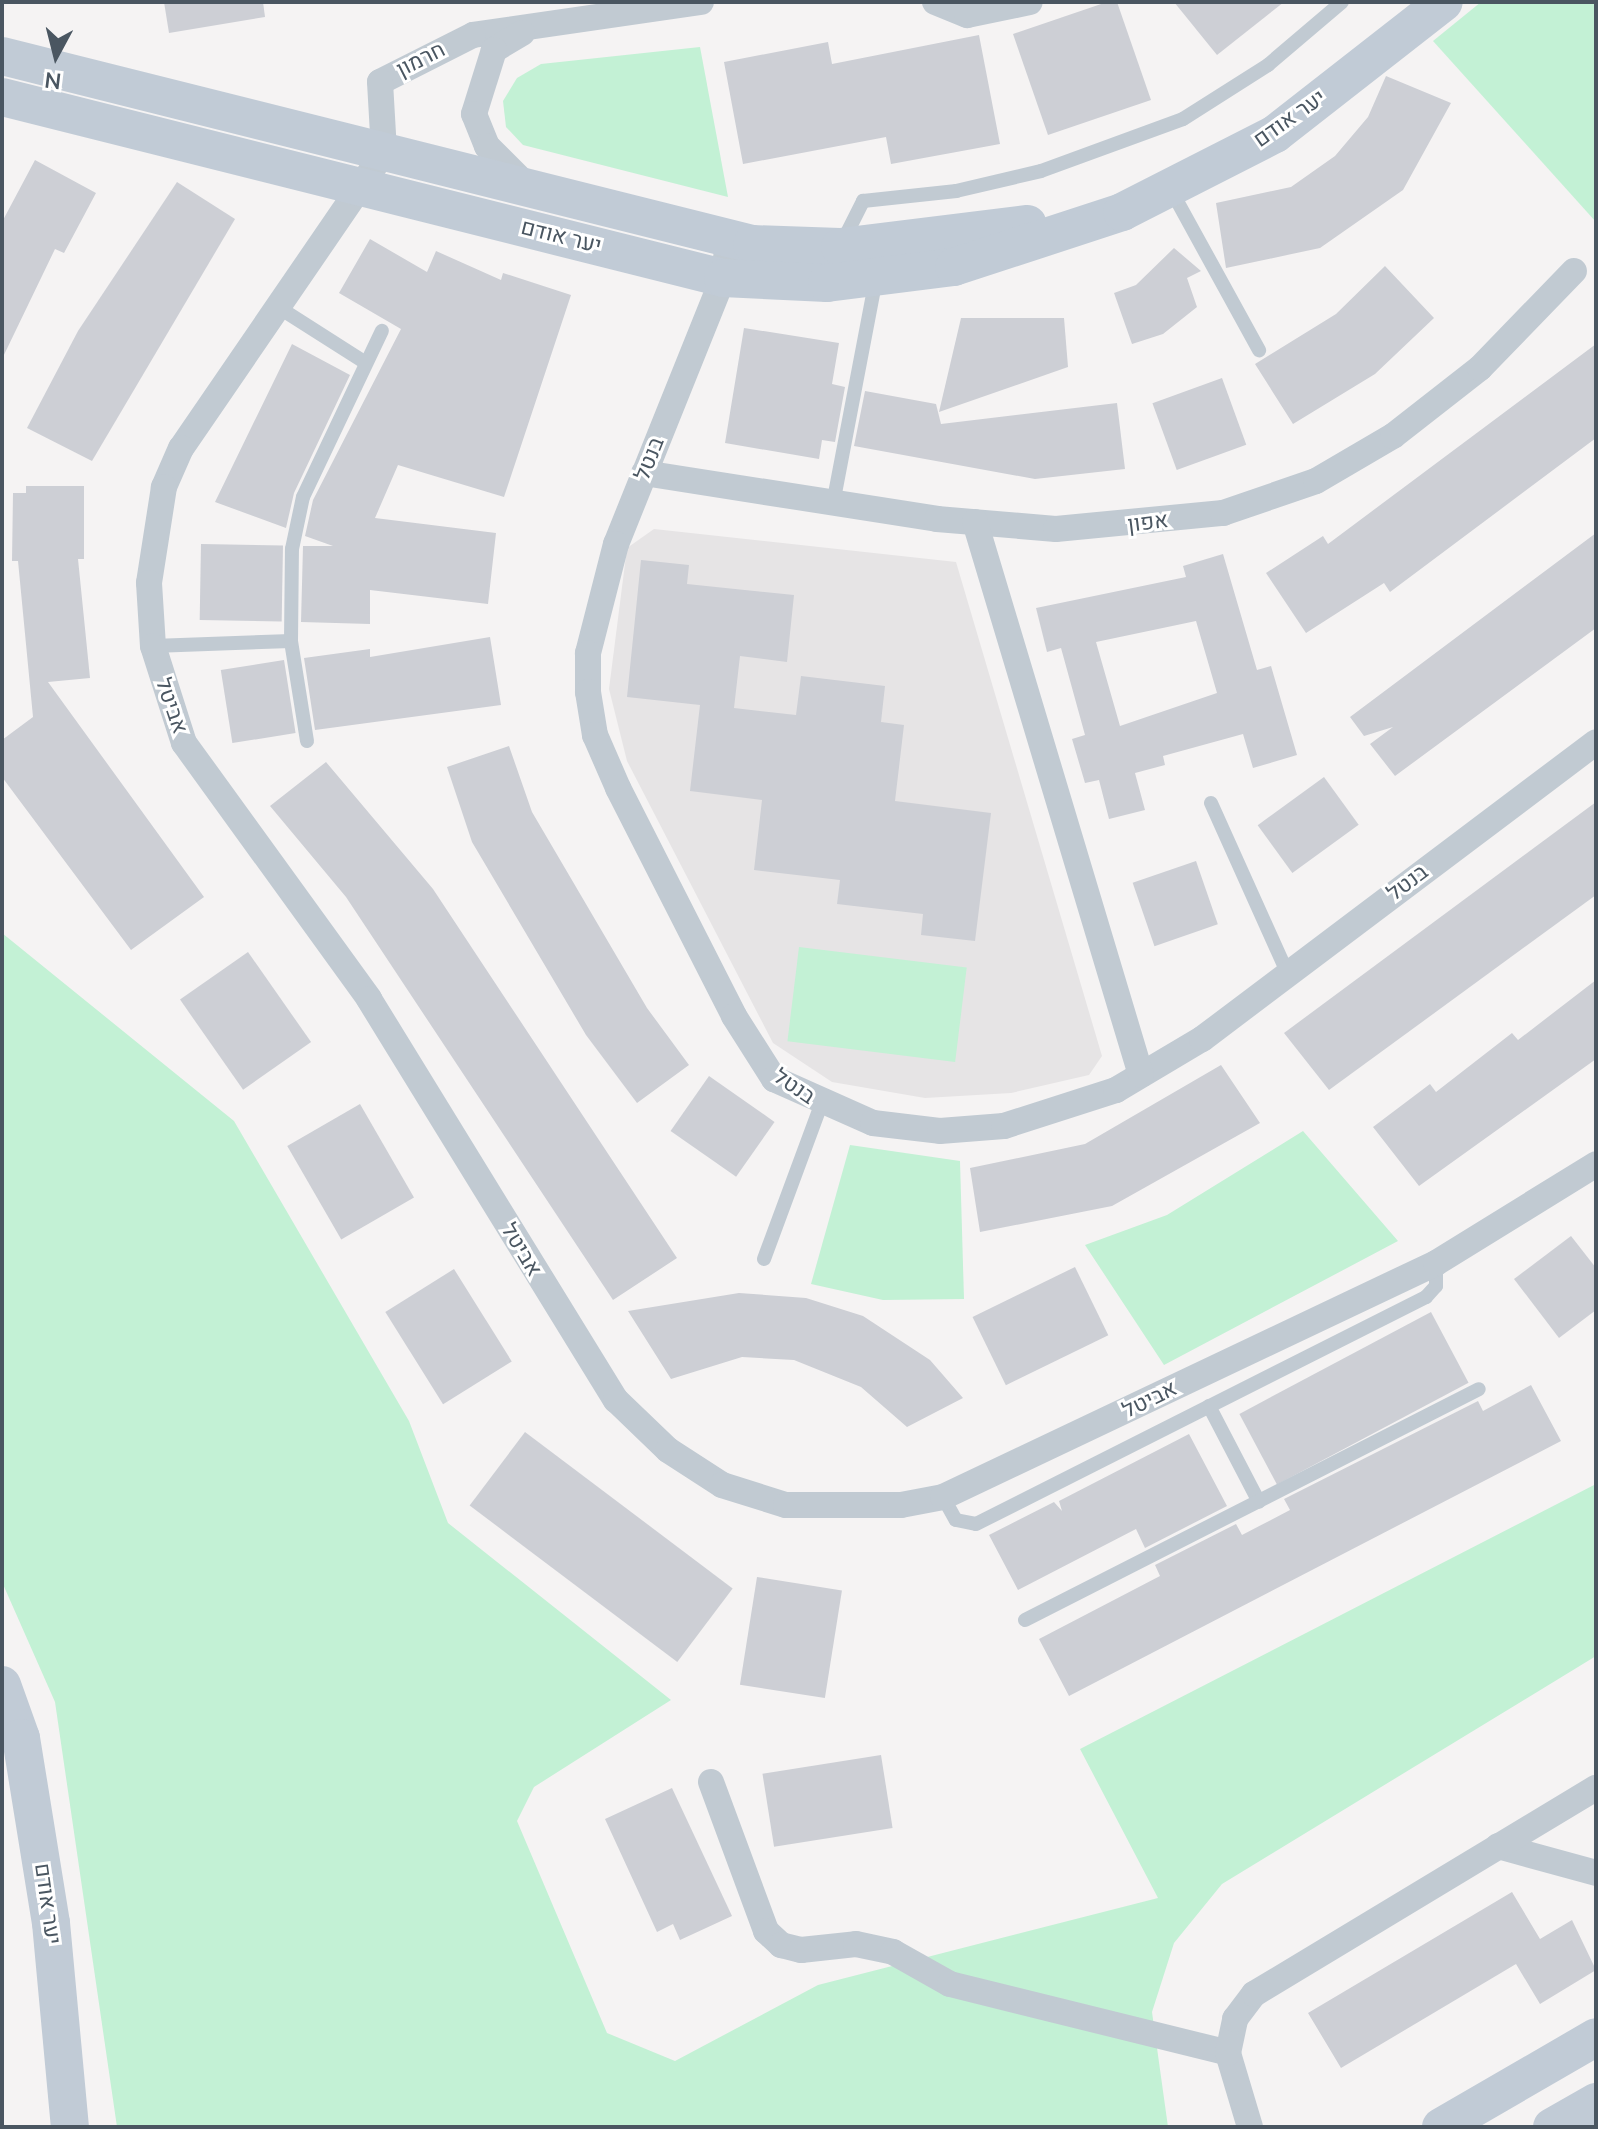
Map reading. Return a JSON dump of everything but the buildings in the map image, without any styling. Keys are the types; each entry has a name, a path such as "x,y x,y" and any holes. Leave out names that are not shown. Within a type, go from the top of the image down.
{"street":[{"name":"חרמון","path":"384,152 380,82 473,35 701,2"},
{"path":"935,2 967,15 1030,2"},
{"name":"יער אודם","path":"2,97 362,182 723,278 876,279 954,267 1122,212 1171,190 1275,134 1444,2"},
{"name":"חרמון","path":"528,187 487,146 474,114 494,50 532,27"},
{"name":"יער אודם","path":"8,68 384,152 729,239 840,247 1122,212"},
{"name":"אביטל","path":"384,152 195,425 164,487 150,567 153,646 192,756 369,999 616,1400 668,1450 722,1485 786,1505 901,1505 943,1497 1436,1263 1596,1164"},
{"name":"בנטל","path":"729,239 723,278 616,544 588,653 595,735 734,1016 774,1079 821,1105 873,1123 940,1131 1004,1126 1060,1112 1141,1075 1288,974 1596,742"},
{"name":"אפון","path":"644,473 833,504 975,522 1134,526 1223,513 1316,481 1393,436 1480,368 1574,271"},
{"path":"975,522 1141,1075"},
{"name":"יער אודם","path":"2,1685 21,1738 51,1923 70,2127"},
{"name":"יער אודם","path":"2,1747 50,2127"},
{"path":"711,1782 766,1931 781,1945 881,1949 950,1984 1228,2053"},
{"path":"1251,2123 1228,2053 1235,2019 1254,1994 1596,1788"},
{"path":"1498,1846 1596,1873"},
{"path":"1441,2127 1596,2037"},
{"path":"1552,2127 1596,2102"}],"lane":[{"path":"840,247 863,201 956,191 1041,171 1183,119 1268,65 1342,2"},
{"path":"1171,190 1259,350"},
{"path":"833,504 876,279"},
{"path":"278,307 366,363"},
{"path":"307,741 291,641 292,549 303,497 382,331"},
{"path":"153,646 291,641"},
{"path":"1211,803 1288,974"},
{"path":"764,1259 821,1105"},
{"path":"943,1497 956,1520 976,1524 1426,1297 1436,1286 1436,1263"},
{"path":"1025,1620 1479,1389"},
{"path":"1209,1406 1259,1502"}],"shaded area":[{"path":"654,529 956,562 1102,1056 1089,1075 1011,1093 925,1098 832,1082 773,1043 627,761 609,689 627,548"}],"green space":[{"path":"1481,2 1596,2 1596,222 1433,41"},
{"path":"700,47 728,197 523,145 506,127 503,101 517,78 541,64"},
{"path":"2,933 234,1121 409,1421 448,1523 671,1700 534,1787 517,1821 607,2033 675,2061 818,1985 1158,1898 1080,1749 1596,1484 1596,1656 1222,1884 1174,1943 1152,2012 1168,2127 117,2127 55,1702 2,1582"},
{"path":"799,947 967,968 955,1062 787,1041"},
{"path":"1303,1131 1398,1241 1164,1365 1085,1245 1167,1215"},
{"path":"850,1145 960,1161 964,1299 883,1300 811,1284"}]}
